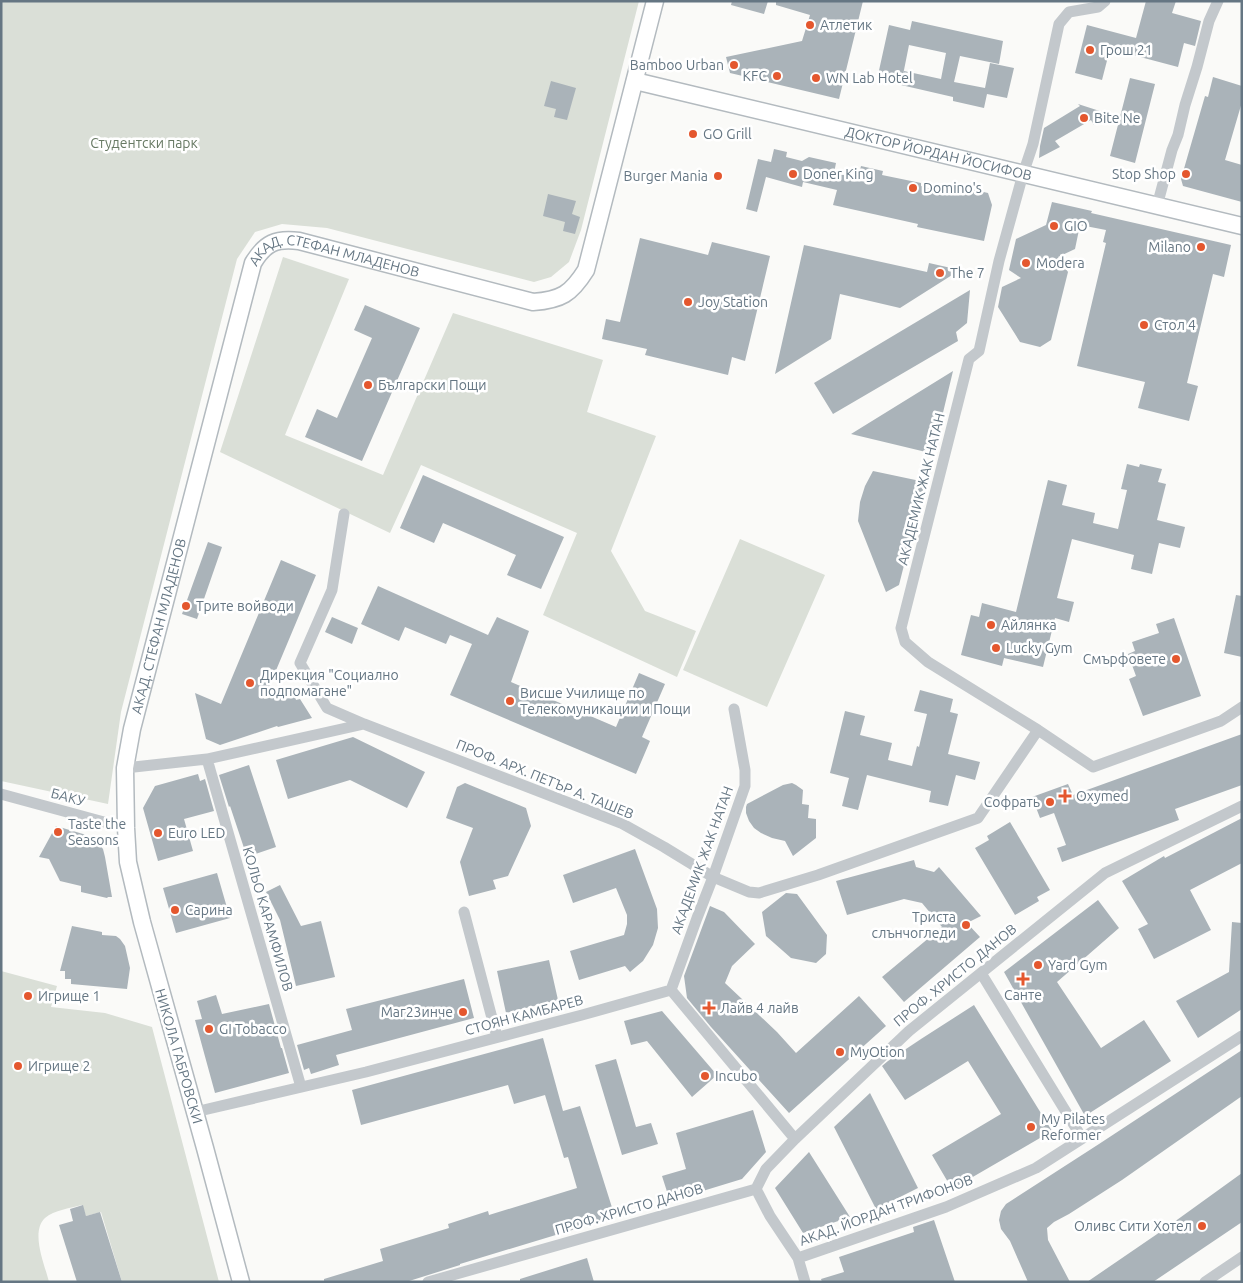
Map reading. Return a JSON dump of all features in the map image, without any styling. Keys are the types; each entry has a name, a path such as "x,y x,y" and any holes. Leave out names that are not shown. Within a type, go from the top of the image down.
{"street":[{"name":"АКАД. СТЕФАН МЛАДЕНОВ","path":"126,828 125,768 132,729 246,285 252,263 259,252 275,241 299,241 533,302 549,301 564,294 577,284 586,270 655,1"},
{"name":"АКАДЕМИК ЖАК НАТАН","path":"1105,1 1098,7 1069,12 1059,24 1033,144 999,261 979,351 969,359 901,628 905,642 928,662 1038,730 1093,767 1221,721 1241,709"},
{"path":"1157,206 1185,105 1210,21 1218,1"},
{"name":"ДОКТОР ЙОРДАН ЙОСИФОВ","path":"635,81 1242,226"},
{"name":"ПРОФ. АРХ. ПЕТЪР А. ТАШЕВ","path":"344,514 332,590 300,662 327,708 621,823 713,877 749,892 759,893 818,875 978,818 1038,730"},
{"name":"АКАДЕМИК ЖАК НАТАН","path":"671,990 745,786 746,770 734,709"},
{"path":"125,768 207,759 364,724"},
{"name":"КОЛЬО КАРАМФИЛОВ","path":"207,759 301,1087"},
{"name":"БАКУ","path":"1,794 126,828"},
{"name":"ПРОФ. ХРИСТО ДАНОВ","path":"428,1282 756,1189 766,1169 908,1031 1106,873 1242,806"},
{"name":"НИКОЛА ГАБРОВСКИ","path":"126,828 128,862 142,922 241,1282"},
{"path":"464,912 497,1037"},
{"path":"981,973 1082,1138"},
{"path":"671,990 795,1139"},
{"name":"СТОЯН КАМБАРЕВ","path":"195,1112 366,1072 671,990"},
{"name":"АКАД. ЙОРДАН ТРИФОНОВ","path":"798,1258 946,1207 1036,1168 1242,1036"},
{"name":"АКАД. ЙОРДАН ТРИФОНОВ","path":"756,1189 770,1216 798,1258 805,1282"},
{"path":"1205,1282 1242,1257"}],"green space":[{"name":"Студентски парк","path":"1,1 639,1 581,230 569,262 551,277 534,282 327,228 282,224 255,232 237,259 121,712 108,804 1,781"},
{"path":"283,257 349,279 285,435 383,475 453,313 603,360 587,412 656,436 611,551 645,611 696,631 677,677 543,615 577,533 421,465 390,533 220,452"},
{"path":"740,539 825,575 767,707 683,670"},
{"path":"1,971 57,986 51,1007 105,1013 152,1027 219,1282 122,1282 101,1212 86,1216 82,1205 53,1213 45,1218 41,1224 39,1232 40,1249 49,1282 1,1282"}],"building":[{"path":"732,1 768,1 764,14 731,5"},
{"path":"776,1 863,1 839,99 730,73 726,57 802,41 810,15 776,5"},
{"path":"1146,1 1176,1 1172,13 1201,21 1195,46 1184,43 1178,67 1110,49 1102,80 1075,73 1087,25 1136,38"},
{"path":"912,21 1003,41 999,64 960,56 954,82 985,88 990,63 1014,68 1007,98 987,94 984,108 953,101 953,97 901,85 904,71 941,79 946,53 909,45 902,80 878,75 889,25 910,30"},
{"path":"1213,77 1242,86 1242,102 1225,160 1242,165 1242,202 1183,186 1181,179 1205,96 1208,97"},
{"path":"1130,78 1155,84 1135,163 1110,156"},
{"path":"551,81 576,88 567,120 554,117 556,109 544,106"},
{"path":"1078,104 1109,114 1094,125 1091,120 1055,141 1060,147 1039,158 1044,128 1080,106"},
{"path":"774,149 787,152 786,157 802,161 809,157 836,163 834,173 858,178 861,166 883,171 882,175 921,183 921,186 943,192 945,183 988,193 992,205 984,241 917,227 918,224 833,205 837,190 803,182 802,187 766,177 757,212 746,209 758,159 771,162"},
{"path":"548,194 576,201 572,214 580,217 575,234 563,231 565,222 543,216"},
{"path":"1052,202 1092,211 1091,213 1231,245 1224,277 1213,274 1187,383 1198,386 1189,421 1138,408 1145,382 1077,366 1106,243 1103,242 1106,230 1080,225 1075,249 1058,257 1068,272 1051,340 1040,347 1020,342 998,307 1002,287 1021,278 1009,270 1016,239 1046,225"},
{"path":"640,238 708,255 712,242 770,256 745,361 732,357 728,375 645,355 647,349 602,339 606,319 620,322"},
{"path":"804,245 927,272 929,263 960,270 900,308 840,294 831,339 775,374"},
{"path":"970,290 967,323 956,332 958,341 833,414 814,383"},
{"path":"365,305 420,328 362,461 305,437 317,409 337,418 372,338 354,330"},
{"path":"953,371 935,446 931,452 851,434"},
{"path":"1127,464 1139,467 1140,464 1162,469 1158,482 1166,484 1157,520 1185,527 1180,548 1159,543 1152,574 1131,569 1134,555 1072,539 1057,598 1074,602 1069,622 1055,618 1043,667 1004,658 1002,666 961,655 971,615 979,617 982,603 1016,612 1048,480 1067,485 1062,505 1095,513 1093,523 1118,529 1127,490 1121,489"},
{"path":"873,471 925,482 899,585 886,592 858,521 860,502 865,486"},
{"path":"423,475 564,537 541,589 507,575 516,555 480,539 443,523 434,543 400,528"},
{"path":"208,542 222,547 197,619 182,614"},
{"path":"281,560 316,575 264,699 293,690 296,700 300,699 312,718 277,726 220,745 206,739 195,693 221,704"},
{"name":"Висше Училище по Телекомуникации и Пощи","path":"378,586 488,635 497,617 529,631 511,682 616,727 639,673 665,684 642,737 650,741 636,774 450,695 472,644 450,635 446,644 405,627 399,641 361,624"},
{"path":"1236,595 1242,596 1242,657 1224,653"},
{"path":"332,617 358,628 352,644 325,632"},
{"path":"1174,618 1201,696 1143,716 1129,679 1136,676 1128,654 1135,651 1132,642 1159,633 1156,624"},
{"path":"920,690 953,699 950,712 958,714 948,754 980,762 975,780 956,775 948,806 929,802 931,791 867,775 858,810 842,806 849,778 830,773 845,711 865,716 860,735 892,743 888,760 912,766 927,714 914,711"},
{"path":"1242,734 1242,785 1175,809 1179,820 1062,862 1057,848 1066,845 1054,813 1040,818 1032,797 1068,784 1073,795"},
{"path":"353,737 425,772 407,808 350,780 288,799 276,760"},
{"path":"249,765 276,847 247,857 219,775"},
{"path":"198,774 200,781 205,779 214,811 184,819 193,851 158,861 143,808 155,786"},
{"path":"465,783 526,808 531,826 508,876 493,880 496,889 469,896 460,862 473,828 446,818 457,787"},
{"path":"792,783 803,790 802,804 809,805 808,818 816,819 816,838 793,856 785,841 772,838 754,828 746,813 747,804 783,785"},
{"path":"1242,818 1242,863 1190,890 1211,930 1154,959 1138,929 1148,924 1122,881 1164,856 1165,858"},
{"path":"1010,822 1050,890 1037,897 1039,901 1015,915 975,848 989,840 987,836"},
{"path":"56,826 83,834 98,843 103,849 112,897 107,898 81,892 81,886 60,881 49,859 39,857"},
{"path":"635,849 657,909 658,928 653,945 643,961 630,972 625,966 579,980 570,951 624,935 627,915 616,888 573,903 563,875"},
{"path":"914,860 916,867 934,872 939,867 981,916 967,923 980,937 904,1002 882,977 942,927 922,903 904,899 847,915 836,881"},
{"path":"217,873 230,918 176,933 163,888"},
{"path":"280,885 301,926 321,921 335,977 296,986 280,920 266,892"},
{"path":"786,893 797,894 827,935 826,954 816,963 791,958 766,936 762,912"},
{"path":"1098,900 1119,928 1057,982 1101,1048 1144,1020 1171,1061 1085,1116 1004,972"},
{"path":"710,906 724,912 755,944 732,966 725,983 777,1032 796,1053 859,996 886,1026 789,1113 687,998 684,976"},
{"path":"1232,922 1242,923 1242,1009 1198,1038 1176,1001 1229,972"},
{"path":"72,926 102,932 102,935 116,936 120,939 125,946 130,968 127,989 71,984 71,979 65,979 65,971 60,971"},
{"path":"549,960 558,1000 506,1013 497,971"},
{"path":"464,979 474,1018 336,1055 339,1065 311,1074 309,1068 304,1070 297,1045 352,1030 346,1009"},
{"path":"216,995 222,1014 269,1004 289,1073 215,1093 195,1020 202,1019 197,1001"},
{"path":"974,1005 1052,1131 952,1189 932,1155 1001,1114 968,1061 905,1100 882,1066"},
{"path":"662,1011 717,1075 692,1097 647,1041 631,1045 624,1021"},
{"path":"543,1038 563,1111 580,1106 615,1217 406,1282 324,1282 324,1279 383,1261 380,1249 449,1228 448,1224 488,1211 489,1215 577,1188 568,1157 564,1158 545,1095 514,1104 508,1085 361,1125 352,1090"},
{"path":"1242,1050 1242,1096 1122,1180 1047,1228 1048,1240 1070,1282 1028,1282 1010,1241 1001,1229 999,1220 1001,1211 1006,1204"},
{"path":"616,1059 636,1127 651,1123 658,1144 622,1155 595,1065"},
{"path":"870,1093 918,1188 876,1209 834,1127"},
{"path":"753,1110 766,1152 742,1179 670,1201 662,1176 686,1169 676,1133"},
{"path":"809,1152 850,1217 803,1233 775,1188"},
{"path":"1242,1173 1242,1222 1153,1282 1087,1282 1163,1230"},
{"path":"83,1205 86,1216 100,1212 122,1282 77,1282 59,1225 73,1221 70,1209"},
{"path":"934,1220 955,1282 822,1282 821,1279 844,1272 839,1257 914,1232 913,1227"},
{"path":"587,1258 594,1282 520,1282 520,1279"}],"place":[{"name":"Атлетик","path":"810,25"},
{"name":"Грош 21","path":"1090,50"},
{"name":"Bamboo Urban","path":"734,65"},
{"name":"KFC","path":"777,76"},
{"name":"WN Lab Hotel","path":"816,78"},
{"name":"Bite Ne","path":"1084,118"},
{"name":"GO Grill","path":"693,134"},
{"name":"Doner King","path":"793,174"},
{"name":"Stop Shop","path":"1186,174"},
{"name":"Burger Mania","path":"718,176"},
{"name":"Domino's","path":"913,188"},
{"name":"GIO","path":"1054,226"},
{"name":"Milano","path":"1201,247"},
{"name":"Modera","path":"1026,263"},
{"name":"The 7","path":"940,273"},
{"name":"Joy Station","path":"688,302"},
{"name":"Стол 4","path":"1144,325"},
{"name":"Български Пощи","path":"368,385"},
{"name":"Трите войводи","path":"186,606"},
{"name":"Айлянка","path":"991,625"},
{"name":"Lucky Gym","path":"996,648"},
{"name":"Смърфовете","path":"1176,659"},
{"name":"Дирекция \"Социално подпомагане\"","path":"250,683"},
{"name":"Висше Училище по Телекомуникации и Пощи","path":"510,701"},
{"name":"Oxymed","path":"1065,796"},
{"name":"Софрать","path":"1050,802"},
{"name":"Taste the Seasons","path":"58,832"},
{"name":"Euro LED","path":"158,833"},
{"name":"Сарина","path":"175,910"},
{"name":"Триста слънчогледи","path":"966,925"},
{"name":"Yard Gym","path":"1038,965"},
{"name":"Санте","path":"1023,979"},
{"name":"Игрище 1","path":"28,996"},
{"name":"Лайв 4 лайв","path":"709,1008"},
{"name":"Маг23инче","path":"463,1012"},
{"name":"GI Tobacco","path":"209,1029"},
{"name":"MyOtion","path":"840,1052"},
{"name":"Игрище 2","path":"18,1066"},
{"name":"Incubo","path":"705,1076"},
{"name":"My Pilates Reformer","path":"1031,1127"},
{"name":"Оливс Сити Хотел","path":"1202,1226"}]}
